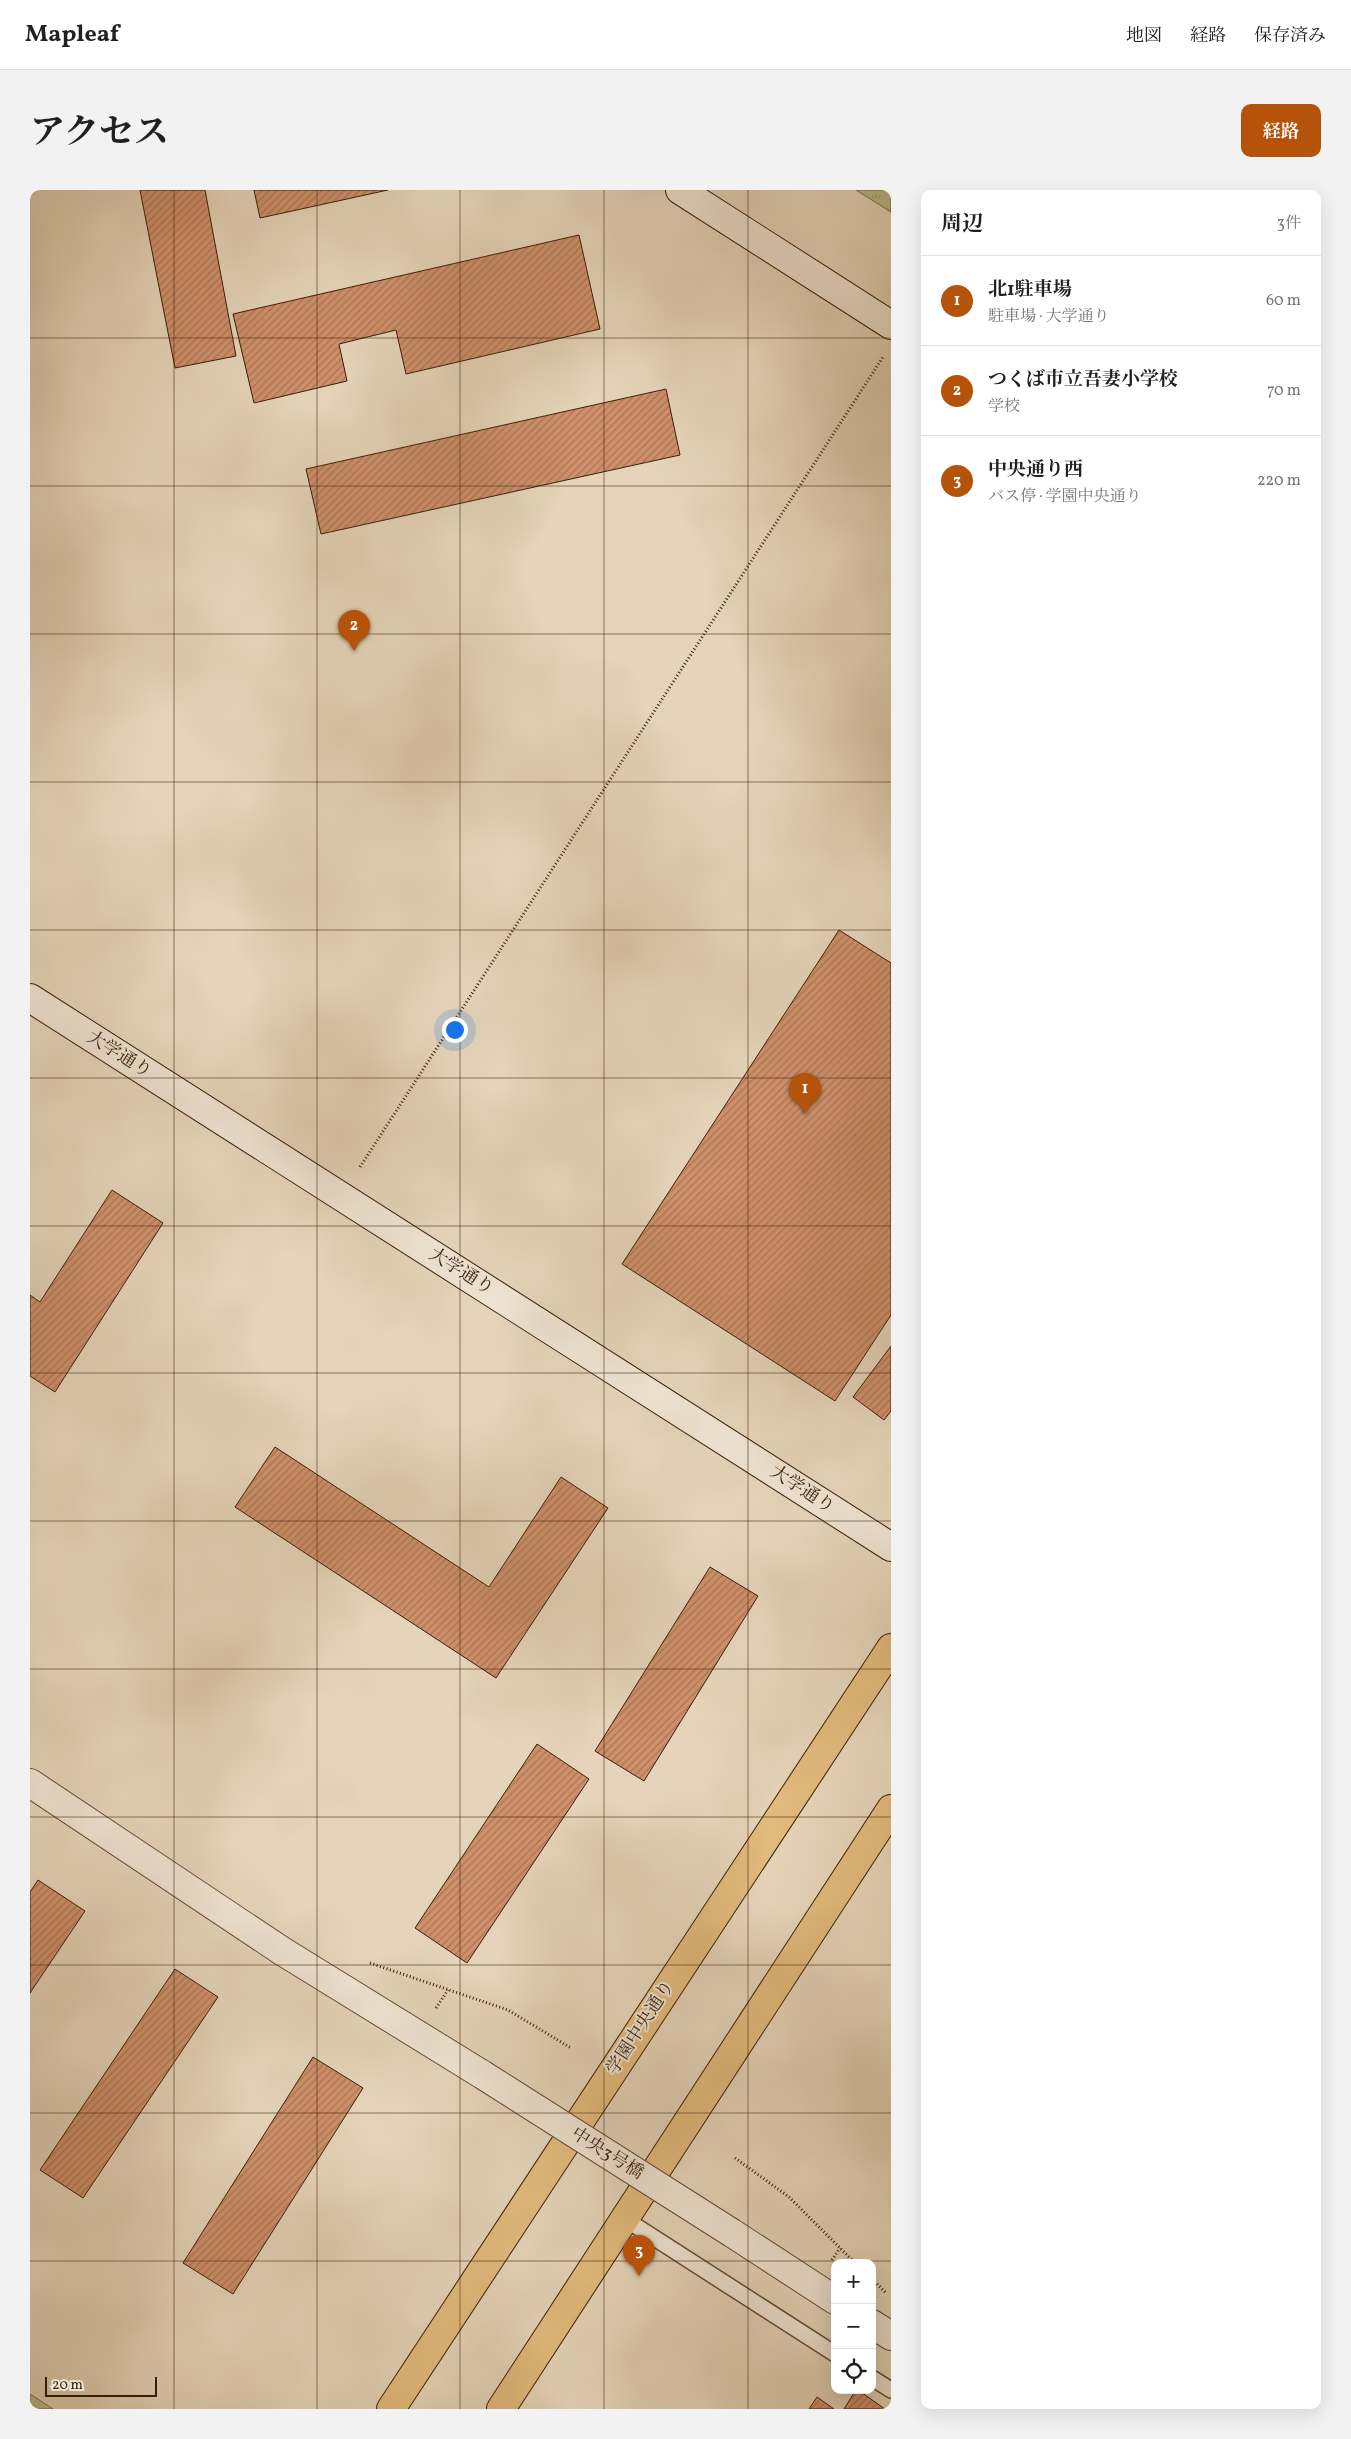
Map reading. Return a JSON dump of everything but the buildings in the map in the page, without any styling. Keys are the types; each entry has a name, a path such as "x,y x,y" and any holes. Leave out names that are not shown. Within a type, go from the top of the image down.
{"main road":[{"name":"学園中央通り","path":"391,2409 891,1648"},
{"path":"501,2409 891,1809"}],"street":[{"path":"680,190 891,325"},
{"name":"大学通り","path":"30,998 891,1547"},
{"name":"中央3号橋","path":"30,1783 282,1951 732,2233 831,2297"},
{"path":"876,2327 891,2336"}],"lane":[{"path":"624,2218 831,2351"},
{"path":"876,2381 891,2390"}],"path":[{"path":"360,1167 884,357"},
{"path":"365,1962 508,2010 571,2048"},
{"path":"735,2158 789,2197 851,2259"},
{"path":"876,2283 891,2298"}],"green space":[{"path":"856,190 891,190 891,212"},
{"path":"30,2394 53,2409 30,2409"}],"place":[{"name":"つくば市立吾妻小学校","path":"354,651"},
{"name":"北1駐車場","path":"805,1114"},
{"name":"中央通り西","path":"639,2276"}]}
